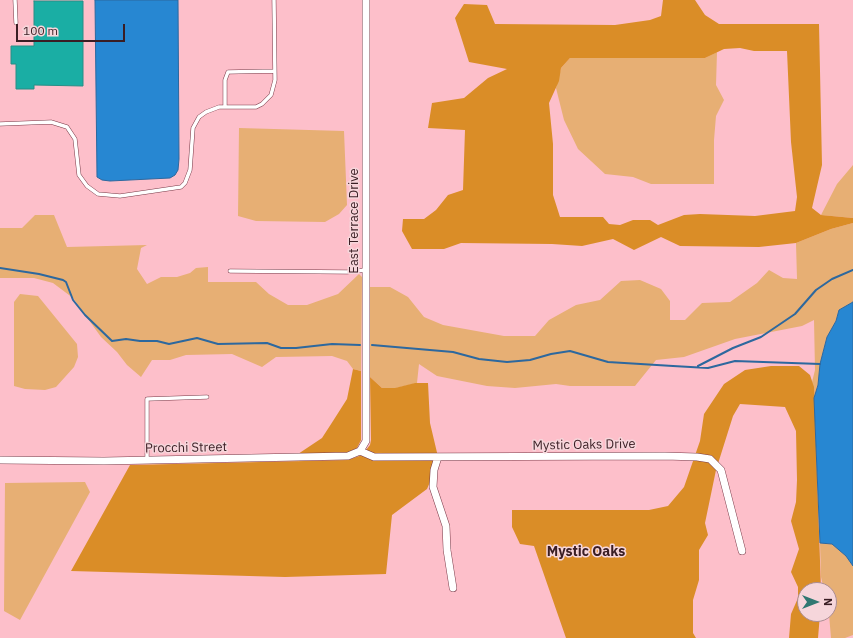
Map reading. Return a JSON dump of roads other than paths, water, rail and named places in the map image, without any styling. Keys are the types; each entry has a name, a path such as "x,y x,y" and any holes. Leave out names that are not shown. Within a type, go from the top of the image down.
{"street":[{"name":"East Terrace Drive","path":"360,451 366,441 366,0"},
{"name":"Procchi Street","path":"0,460 147,460 348,456 360,451"},
{"name":"Mystic Oaks Drive","path":"360,451 374,457 665,456 710,459 721,470 742,551"},
{"path":"438,457 434,470 433,487 446,526 447,550 453,588"}],"lane":[{"path":"15,0 16,23"},
{"path":"0,124 51,122 67,127 75,139 76,162 82,180 98,194 120,196 181,187 190,170 192,128 195,122 206,112 225,107 248,107 262,104 271,95 275,80 274,0"},
{"path":"225,107 225,80 228,72 274,71"},
{"path":"230,271 347,272 366,270"},
{"path":"147,460 147,399 207,397"}],"water":[{"path":"95,0 178,0 179,159 178,170 175,175 170,178 110,181 102,180 97,177"},
{"path":"853,302 853,566 846,556 832,544 820,543 814,398 818,385 820,364 827,337 836,321 839,310"}],"waterway":[{"path":"0,268 39,274 63,280 66,282 73,300 85,315 112,341 126,339 157,341 169,344 197,338 218,344 267,343 281,348 332,344 360,345"},
{"path":"698,366 733,348 761,337 795,314 816,290 832,279 853,270"},
{"path":"372,345 453,352 479,359 507,362 530,360 551,354 570,351 608,362 708,368 735,361 820,364"}],"district":[{"name":"Mystic Oaks","path":"586,552"}]}
